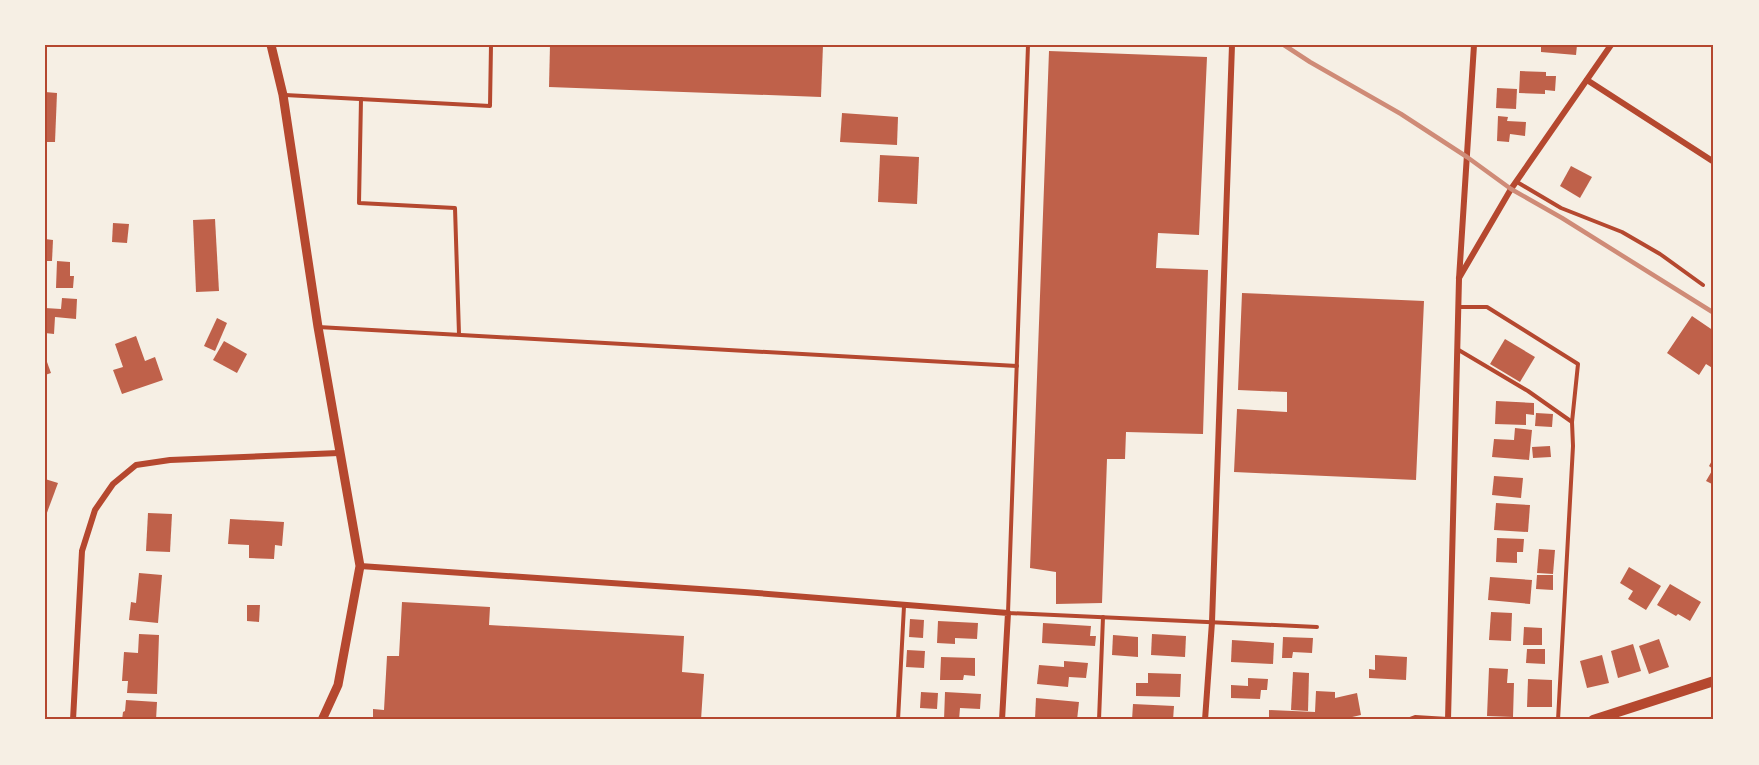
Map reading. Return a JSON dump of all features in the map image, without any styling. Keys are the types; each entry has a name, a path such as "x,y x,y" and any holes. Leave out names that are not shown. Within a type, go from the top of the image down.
{"main road":[{"path":"1593,720 1714,681"}],"street":[{"path":"272,45 283,95 318,327 360,566 338,685 322,720"},
{"path":"1205,720 1212,622 1232,45"},
{"path":"1448,719 1459,279 1474,45"},
{"path":"1459,279 1516,181 1611,45"},
{"path":"1587,80 1714,162"},
{"path":"73,720 82,551 95,510 113,484 136,465 170,460 339,453"},
{"path":"360,566 1008,613 1002,720"}],"lane":[{"path":"283,95 490,106 491,45"},
{"path":"1028,45 1008,613 1317,627"},
{"path":"361,99 359,203 455,208 459,334"},
{"path":"1516,181 1561,208 1622,232 1660,254 1703,285"},
{"path":"1458,307 1487,307 1578,364 1572,422 1573,446 1558,720"},
{"path":"318,327 1017,366"},
{"path":"1457,349 1528,391 1572,422"},
{"path":"898,720 904,606"},
{"path":"1099,720 1103,617"},
{"path":"1407,720 1415,717 1448,719"}],"building":[{"path":"550,45 823,45 821,97 549,87"},
{"path":"1541,45 1577,45 1576,55 1541,52"},
{"path":"1049,51 1207,57 1199,235 1158,233 1156,268 1208,270 1203,434 1126,432 1125,459 1107,459 1102,603 1056,604 1056,572 1030,568"},
{"path":"1520,71 1546,72 1546,76 1556,76 1555,91 1545,90 1545,94 1519,93"},
{"path":"1497,88 1517,89 1516,109 1496,108"},
{"path":"45,92 57,93 55,142 45,142"},
{"path":"842,113 898,117 897,145 840,142"},
{"path":"1498,116 1508,117 1507,121 1526,122 1525,136 1510,134 1509,142 1497,141"},
{"path":"880,155 919,157 917,204 878,202"},
{"path":"1571,166 1592,177 1580,198 1560,186"},
{"path":"215,219 219,291 196,292 193,220"},
{"path":"113,223 129,224 127,243 112,242"},
{"path":"45,239 53,240 52,261 45,261"},
{"path":"57,261 70,262 70,276 74,276 73,288 56,288"},
{"path":"1242,293 1424,301 1416,480 1234,472 1237,409 1287,412 1287,392 1238,390"},
{"path":"62,298 77,299 76,319 55,317 54,334 45,333 45,308 61,309"},
{"path":"1692,316 1714,331 1714,369 1706,364 1699,375 1667,353"},
{"path":"217,318 227,323 215,351 204,346"},
{"path":"136,336 145,361 155,357 163,380 122,394 113,370 123,367 115,344"},
{"path":"1505,339 1535,357 1520,382 1490,364"},
{"path":"224,341 247,354 237,373 213,360"},
{"path":"47,362 51,373 45,375 45,363"},
{"path":"1496,401 1534,403 1534,415 1526,414 1526,425 1495,424"},
{"path":"1536,413 1553,414 1552,427 1535,426"},
{"path":"1515,428 1532,430 1529,460 1492,457 1494,439 1514,440"},
{"path":"1550,446 1551,457 1533,458 1532,447"},
{"path":"1714,457 1714,485 1706,481 1713,469 1709,466"},
{"path":"1494,476 1523,478 1521,498 1492,495"},
{"path":"45,479 58,483 45,518"},
{"path":"1496,503 1530,505 1528,532 1494,530"},
{"path":"148,513 172,514 170,552 146,551"},
{"path":"230,519 284,522 282,546 275,545 274,559 249,558 249,545 228,544"},
{"path":"1497,538 1524,539 1523,552 1517,552 1517,563 1496,562"},
{"path":"1539,549 1555,550 1553,574 1537,573"},
{"path":"1629,567 1661,586 1646,610 1628,599 1633,591 1620,583"},
{"path":"139,573 162,575 158,623 129,620 131,602 136,603"},
{"path":"1537,575 1553,575 1553,590 1536,589"},
{"path":"1490,577 1532,580 1530,604 1488,600"},
{"path":"1670,584 1701,602 1690,621 1657,605"},
{"path":"402,602 490,607 489,625 684,636 682,672 704,674 701,720 373,720 373,709 384,710 387,656 399,656"},
{"path":"247,605 260,605 259,622 247,621"},
{"path":"1491,612 1512,613 1511,641 1489,640"},
{"path":"910,619 924,620 923,638 909,637"},
{"path":"938,621 978,623 977,639 955,638 955,644 937,643"},
{"path":"1043,623 1091,626 1090,636 1096,636 1095,646 1042,643"},
{"path":"1524,627 1542,628 1542,645 1523,645"},
{"path":"139,634 159,635 157,694 127,693 128,681 122,681 124,652 138,653"},
{"path":"1152,634 1186,636 1185,657 1151,655"},
{"path":"1113,635 1138,637 1138,657 1112,655"},
{"path":"1283,637 1313,638 1312,653 1293,652 1292,658 1282,658"},
{"path":"1659,639 1669,667 1649,674 1639,646"},
{"path":"1232,640 1274,643 1273,664 1231,662"},
{"path":"1633,644 1641,671 1618,678 1611,651"},
{"path":"1527,649 1545,649 1545,664 1526,663"},
{"path":"907,650 925,651 924,668 906,667"},
{"path":"1375,655 1407,657 1406,680 1369,678 1369,669 1375,670"},
{"path":"1602,655 1609,683 1587,688 1580,661"},
{"path":"941,657 975,658 975,676 964,675 963,680 940,680"},
{"path":"1064,661 1088,663 1086,678 1069,677 1068,687 1037,684 1039,665 1064,667"},
{"path":"1489,668 1508,669 1507,683 1514,683 1513,717 1487,716"},
{"path":"1293,672 1309,673 1308,711 1291,710"},
{"path":"1148,673 1181,674 1180,697 1136,696 1136,683 1148,683"},
{"path":"1248,678 1268,679 1267,690 1261,690 1260,699 1231,698 1231,685 1248,686"},
{"path":"1528,679 1552,680 1552,707 1527,707"},
{"path":"1316,691 1335,692 1335,698 1357,693 1361,715 1339,720 1269,720 1269,710 1315,712"},
{"path":"921,692 938,693 937,709 920,708"},
{"path":"945,692 981,694 980,709 960,708 959,720 944,720"},
{"path":"1036,698 1079,702 1077,720 1035,719"},
{"path":"126,700 157,702 156,720 122,720"},
{"path":"1133,704 1174,706 1173,720 1132,720"}],"railway":[{"path":"1284,45 1401,114 1511,189 1562,218 1714,313"}]}
